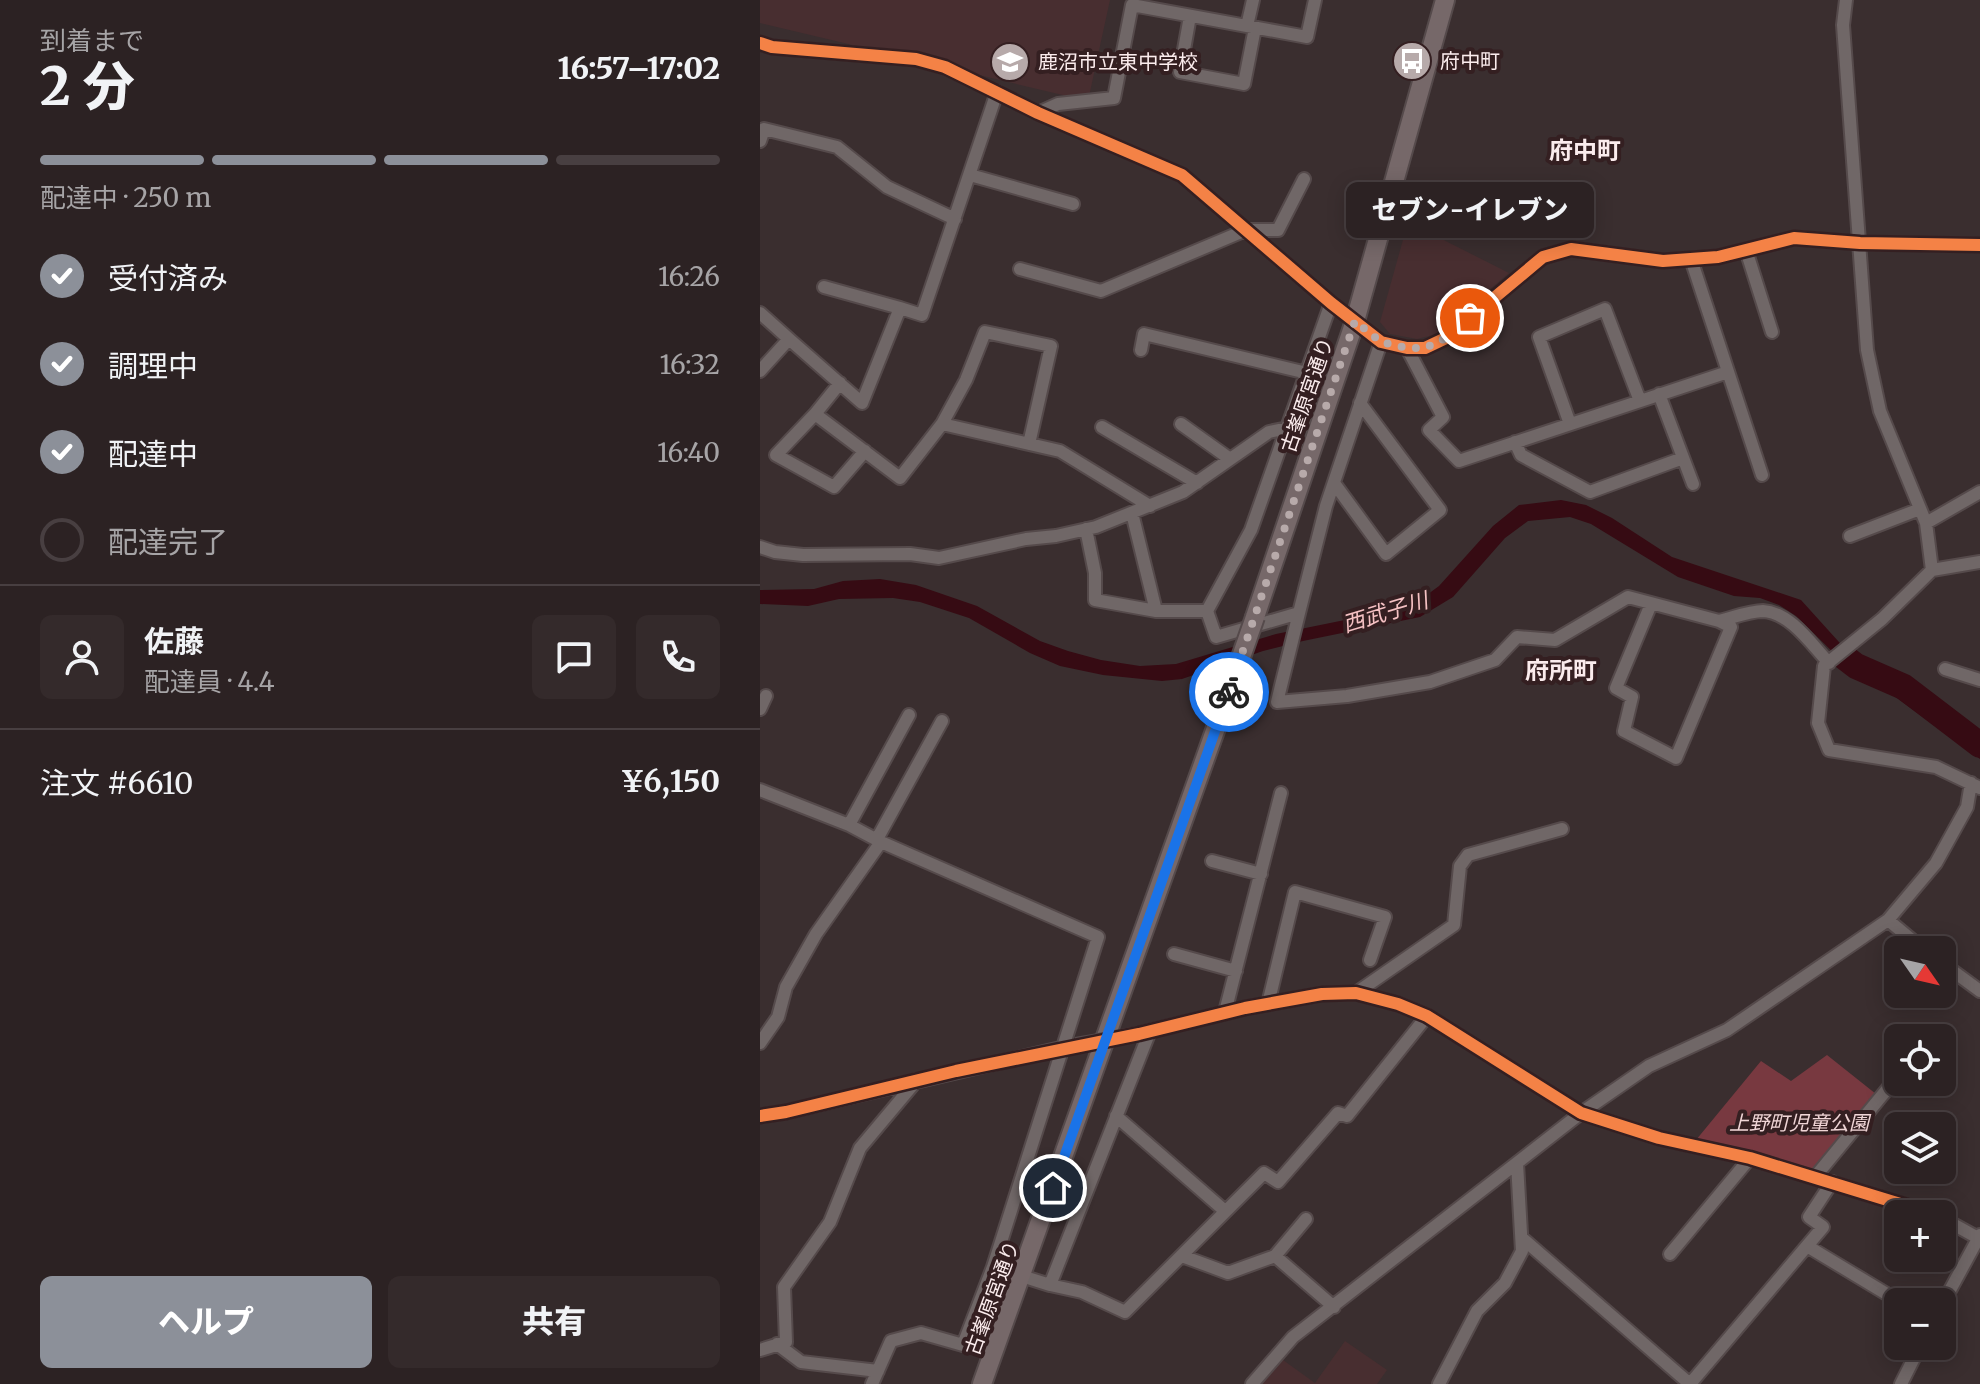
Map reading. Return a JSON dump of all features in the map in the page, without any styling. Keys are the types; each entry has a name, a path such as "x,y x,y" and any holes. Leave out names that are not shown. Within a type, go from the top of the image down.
{"main road":[{"name":"古峯原宮通り","path":"982,1384 1232,683 1355,321 1445,0"}],"street":[{"path":"1190,16 1180,72 1244,84 1253,0"},
{"path":"1038,113 1058,104 1114,98 1133,2 1190,16 1307,37 1315,0"},
{"path":"1846,0 1843,25 1867,350 1880,411 1926,523 1932,570"},
{"path":"760,43 772,47 916,59 945,67 1038,113 1182,175 1381,342 1407,348 1425,348 1446,338 1543,257 1571,249 1663,261 1718,257 1794,238 1860,243 1980,245"},
{"path":"824,287 922,315 997,92"},
{"path":"760,141 764,129 837,147 887,187 955,219"},
{"path":"970,175 1073,204"},
{"path":"1020,269 1101,291 1246,230 1278,230 1304,179"},
{"path":"1746,250 1772,332"},
{"path":"1691,259 1762,475"},
{"path":"1299,613 1216,637 1207,611 1251,530 1331,303"},
{"path":"760,313 862,403 900,308"},
{"path":"1570,424 1539,337 1605,309 1640,401"},
{"path":"815,414 900,478 942,424 966,380 985,332 1051,346 1029,444"},
{"path":"1141,350 1144,334 1307,373"},
{"path":"760,371 789,339"},
{"path":"1381,342 1334,483 1277,702 1347,696 1430,682 1495,660 1517,637 1555,640 1628,597 1719,621 1731,627 1676,758 1624,731 1632,697 1616,688 1651,604"},
{"path":"1407,348 1443,417 1429,430 1459,461 1728,372"},
{"path":"840,383 776,455 834,487 865,451"},
{"path":"1659,394 1693,484"},
{"path":"1334,483 1386,554 1440,510 1360,403"},
{"path":"942,424 1060,451 1150,506"},
{"path":"1181,424 1230,459"},
{"path":"1102,427 1197,483"},
{"path":"760,547 803,555 910,554 939,558 1086,529 1183,492 1269,432 1288,428"},
{"path":"1515,442 1521,455 1590,492 1683,458"},
{"path":"1926,523 1980,492"},
{"path":"1850,536 1920,509"},
{"path":"1132,513 1156,611"},
{"path":"1086,529 1095,573 1095,600 1156,611 1207,611"},
{"path":"1252,1384 1293,1337 1581,1113 1649,1066 1727,1030 1888,920 1936,863 1976,785 1936,767 1829,750 1818,723 1824,666 1891,610 1932,570 1980,562"},
{"path":"1719,621 1761,611 1770,612 1788,620 1829,663"},
{"path":"1945,669 1980,680"},
{"path":"760,709 766,696"},
{"path":"849,825 909,715"},
{"path":"760,1043 778,1017 786,987 816,934 879,841 942,721"},
{"path":"760,790 849,825 1098,937 993,1267 963,1345 921,1333 891,1341 872,1384"},
{"path":"1225,1012 1281,793"},
{"path":"1356,993 1454,925 1460,866 1468,855 1562,829"},
{"path":"1212,861 1261,874"},
{"path":"1268,1004 1295,892 1385,917 1370,960"},
{"path":"1888,920 1907,936"},
{"path":"1174,954 1236,971"},
{"path":"1956,973 1980,991"},
{"path":"760,1116 1225,1012 1322,994 1356,993 1398,1004 1427,1016 1581,1113 1659,1138 1750,1158 1889,1200"},
{"path":"993,1267 1082,1292 1125,1312 1264,1173 1278,1182 1338,1113 1347,1116 1427,1016"},
{"path":"1050,1285 1145,1032"},
{"path":"760,1350 786,1342 784,1287 830,1222 860,1148 917,1080"},
{"path":"1815,1177 1884,1093"},
{"path":"1116,1116 1225,1211"},
{"path":"1670,1254 1750,1158"},
{"path":"1439,1384 1477,1311 1505,1283 1522,1251 1517,1163"},
{"path":"1522,1238 1690,1384 1823,1227 1809,1217 1832,1182"},
{"path":"1182,1256 1228,1273 1275,1256 1306,1219"},
{"path":"1951,1288 1979,1237 1956,1225"},
{"path":"1807,1246 1884,1292"},
{"path":"1275,1256 1334,1307"},
{"path":"777,1344 801,1362 878,1371"},
{"path":"1901,1384 1913,1360"}],"shaded area":[{"name":"鹿沼市立東中学校","path":"760,0 1110,0 1088,101 760,23"},
{"path":"1408,222 1509,273 1437,334 1417,339 1390,334 1380,322"},
{"path":"1345,1341 1387,1370 1377,1384 1262,1384 1283,1360 1315,1383"}],"green space":[{"name":"上野町児童公園","path":"1827,1055 1876,1094 1812,1171 1696,1140 1761,1061 1791,1081"}],"water":[{"path":"1561,500 1586,505 1612,518 1672,557 1801,600 1857,662 1879,678 1904,687 1934,715 1980,739 1980,759 1845,664 1796,616 1779,605 1760,598 1734,596 1678,577 1591,524 1570,517 1528,521 1505,538 1453,597 1420,617 1263,651 1182,679 1162,681 1103,675 1060,666 1030,653 969,618 920,602 893,598 839,599 808,606 760,604 760,590 814,589 843,581 880,579 916,585 977,606 1040,641 1068,651 1140,666 1176,664 1276,634 1394,610 1420,600 1439,586 1493,526 1519,505"}],"waterway":[{"name":"西武子川","path":"1843,656 1856,666 1904,687 1980,745"}],"cycle path":[{"path":"760,43 772,47 916,59 945,67 1038,113 1182,175 1381,342 1407,348 1425,348 1446,338 1543,257 1571,249 1663,261 1718,257 1794,238 1860,243 1980,245"},
{"path":"760,1116 1245,1008 1322,994 1356,993 1398,1004 1427,1016 1581,1113 1659,1138 1750,1158 1887,1200"}],"way so far":[{"path":"1229,692 1355,321 1381,342 1407,348 1425,348 1446,338 1470,318"}],"place":[{"name":"府中町","path":"1412,61"},
{"name":"鹿沼市立東中学校","path":"1010,62"},
{"name":"セブン-イレブン","path":"1470,318"}],"district":[{"name":"府中町","path":"1585,151"},
{"name":"府所町","path":"1561,671"}],"route":[{"path":"1053,1188 1229,692"}]}
